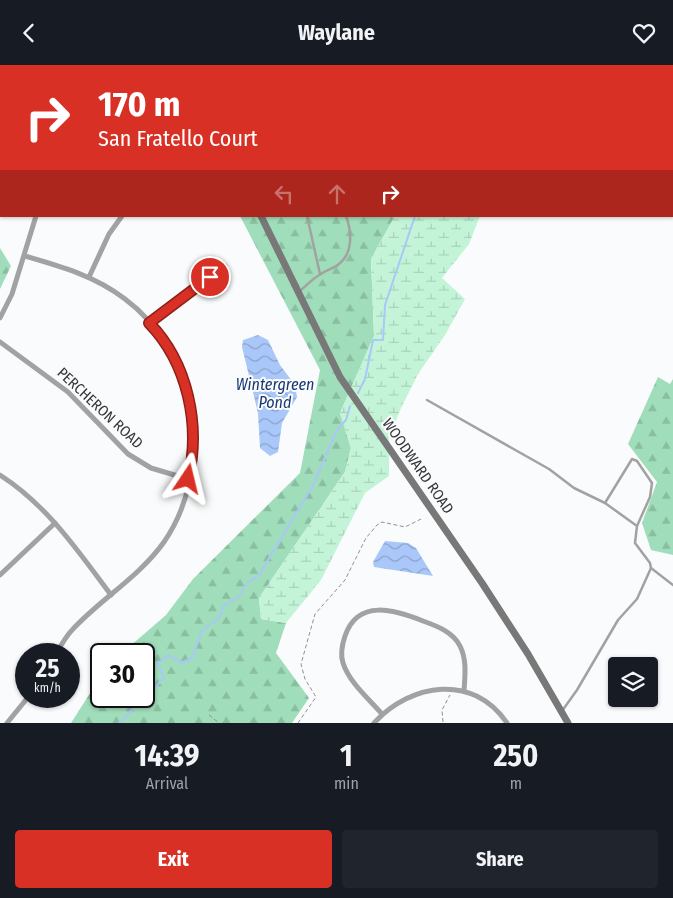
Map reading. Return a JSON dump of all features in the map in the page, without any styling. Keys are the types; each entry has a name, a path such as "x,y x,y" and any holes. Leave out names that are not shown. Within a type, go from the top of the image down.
{"street":[{"path":"0,318 12,294 36,217"},
{"path":"89,277 109,234 121,217"},
{"name":"WOODWARD ROAD","path":"262,217 298,293 344,383 482,583 528,654 568,723"},
{"path":"25,256 73,270 89,277 127,300 149,323 170,352 183,379 191,404 193,444 188,479 176,521 164,541 137,574 72,630 63,643"},
{"path":"149,323 225,266"},
{"name":"PERCHERON ROAD","path":"0,342 68,392 128,454 152,468 188,479"},
{"path":"0,475 18,487 55,523 111,595"},
{"path":"0,575 55,523"},
{"path":"382,714 350,677 342,656 344,640 351,625 363,614 372,611 381,609 400,612 438,626 454,637 459,644 465,662 464,691"},
{"path":"374,723 382,714 413,695 434,689 464,691 491,704 507,723"},
{"path":"7,723 19,708"}],"lane":[{"path":"307,217 320,274"},
{"path":"298,293 320,274 338,265 349,250 350,235 346,217"},
{"path":"427,400 549,469 574,488 605,503 636,526"},
{"path":"605,503 632,459 637,461 652,483 650,497 636,526 635,543 650,563 651,568 673,585"},
{"path":"561,712 577,690 618,620 637,599 651,568"}],"path":[{"path":"298,723 316,697 305,679 301,664 306,654 306,645 315,614 344,580 366,538 377,525 382,523 405,527 421,519"},
{"path":"443,722 442,710 452,690"},
{"path":"209,715 219,723"}],"green space":[{"path":"241,217 394,217 371,259 374,336 340,413 351,448 345,472 259,598 261,619 286,623 276,653 309,698 292,723 71,723 90,693 90,708 155,708 155,643 134,643 166,615 193,579 300,473 320,370"},
{"path":"394,217 480,217 469,244 442,278 465,299 445,335 418,374 401,408 389,438 389,476 365,493 321,580 286,623 261,619 259,598 345,472 351,448 340,413 374,336 371,259"},
{"path":"0,248 11,266 0,289"},
{"path":"658,377 670,384 673,379 673,555 651,550 642,523 657,482 628,444"}],"water":[{"name":"Wintergreen Pond","path":"258,335 268,340 280,365 295,385 297,397 282,423 278,452 270,456 260,448 258,413 242,347 243,340"},
{"path":"385,541 408,543 416,548 433,576 374,567 373,562"}],"waterway":[{"path":"358,393 365,379 373,340 383,340 385,305 415,217"},
{"path":"119,723 164,678 158,663 169,655 181,663 192,658 202,631 220,617 223,606 239,597 246,584 259,575 312,487 337,430 346,420 350,406"}],"route":[{"path":"188,479 192,465 193,444 191,404 183,379 170,352 156,330 149,323 210,277"}]}
